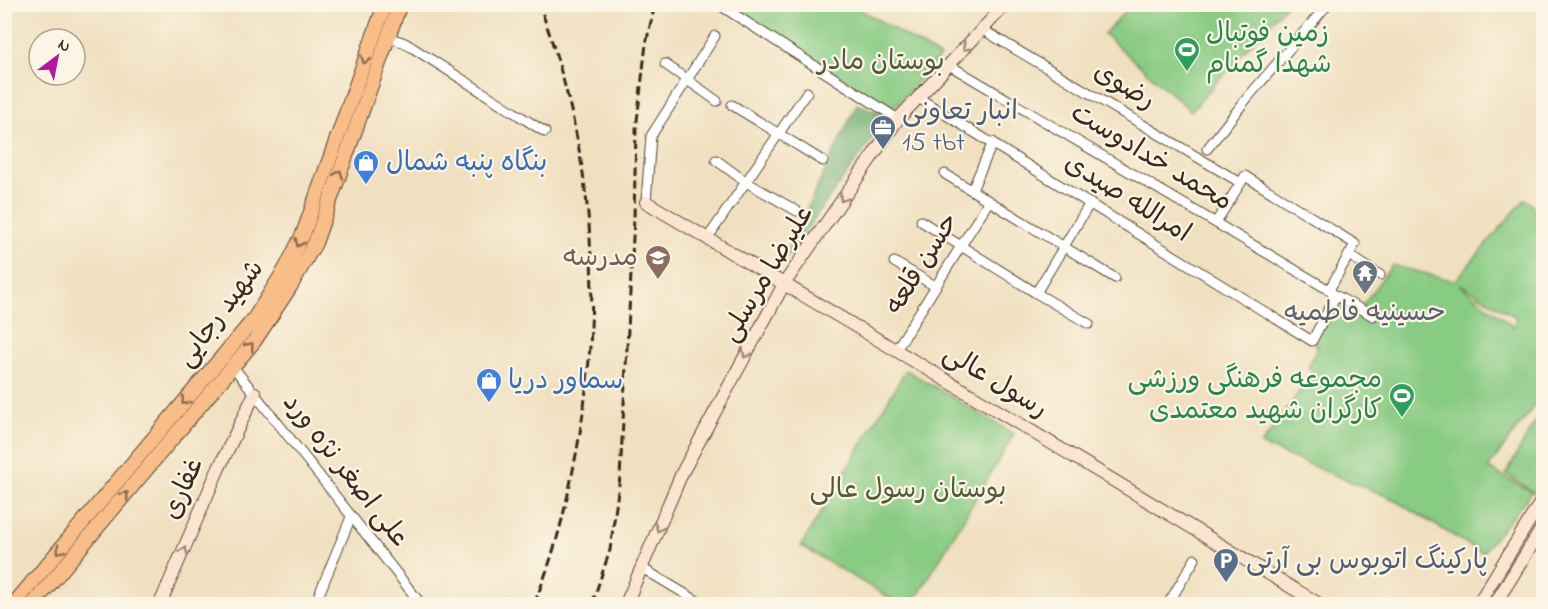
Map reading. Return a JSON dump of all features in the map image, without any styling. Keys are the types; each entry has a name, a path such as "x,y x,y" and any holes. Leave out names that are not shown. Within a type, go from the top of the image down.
{"main road":[{"name":"شهید رجایی","path":"14,604 254,319 286,268 303,234 385,4"},
{"name":"شهید رجایی","path":"33,604 234,366 255,340 290,287 315,243 400,4"}],"street":[{"path":"718,4 898,119"},
{"name":"علیرضا مرسلی","path":"626,604 682,473 784,284 898,119 1006,4"},
{"path":"1207,148 1328,4"},
{"name":"رضوی","path":"983,30 1242,183 1245,176 1355,244 1349,255"},
{"path":"646,202 651,136 715,36"},
{"path":"388,37 405,44 545,132"},
{"path":"665,64 717,102"},
{"name":"محمد خدادوست","path":"949,65 1373,316"},
{"path":"707,239 807,92"},
{"name":"امرالله صیدی","path":"917,97 1312,341 1334,299 1331,292"},
{"path":"732,105 823,161"},
{"path":"972,190 993,142"},
{"path":"716,160 747,182 797,211"},
{"path":"945,174 1115,278"},
{"path":"1216,222 1242,183"},
{"name":"حسن قلعه","path":"896,350 989,201"},
{"name":"رسول عالی","path":"646,202 1319,604"},
{"path":"1036,293 1090,203"},
{"path":"921,221 1089,324"},
{"path":"1331,292 1349,255 1380,275"},
{"path":"894,262 935,286"},
{"name":"علی اصغر نژه ورد","path":"224,356 421,604"},
{"name":"غفاری","path":"160,604 218,470 255,393"},
{"path":"1478,604 1544,497"},
{"path":"315,604 351,517"},
{"path":"1497,604 1544,525"},
{"path":"1168,604 1196,559"},
{"path":"1504,562 1517,569"},
{"path":"642,568 702,604"}],"green space":[{"name":"بوستان مادر","path":"725,5 853,5 940,57 891,110"},
{"name":"زمین فوتبال شهدا گمنام","path":"1131,5 1286,5 1191,111 1104,34"},
{"path":"857,104 889,116 779,267"},
{"name":"مجموعه فرهنگی ورزشی کارگران شهید معتمدی","path":"1525,199 1543,214 1543,394 1488,468 1532,492 1482,553 1391,498 1261,445 1313,373 1308,366 1318,347 1315,344 1338,301 1356,314 1392,265 1455,281","holes":["1460,284 1516,317 1514,327"]},
{"name":"بوستان رسول عالی","path":"906,370 1014,434 913,604 900,604 801,546"},
{"path":"1543,407 1543,485 1538,495 1506,474"}],"railway":[{"path":"534,604 558,535 574,465 584,406 590,348 592,290 590,232 573,118 558,61 539,4"},
{"path":"592,604 610,550 620,477 634,219 636,129 646,44 655,4"}],"place":[{"name":"زمین فوتبال شهدا گمنام","path":"1187,73"},
{"name":"انبار تعاونی 15 tbt","path":"883,151"},
{"name":"بنگاه پنبه شمال","path":"366,186"},
{"name":"مدرسه","path":"658,281"},
{"name":"حسینیه فاطمیه","path":"1365,296"},
{"name":"سماور دریا","path":"489,404"},
{"name":"مجموعه فرهنگی ورزشی کارگران شهید معتمدی","path":"1402,419"},
{"name":"پارکینگ اتوبوس بی آرتی","path":"1226,584"}]}
